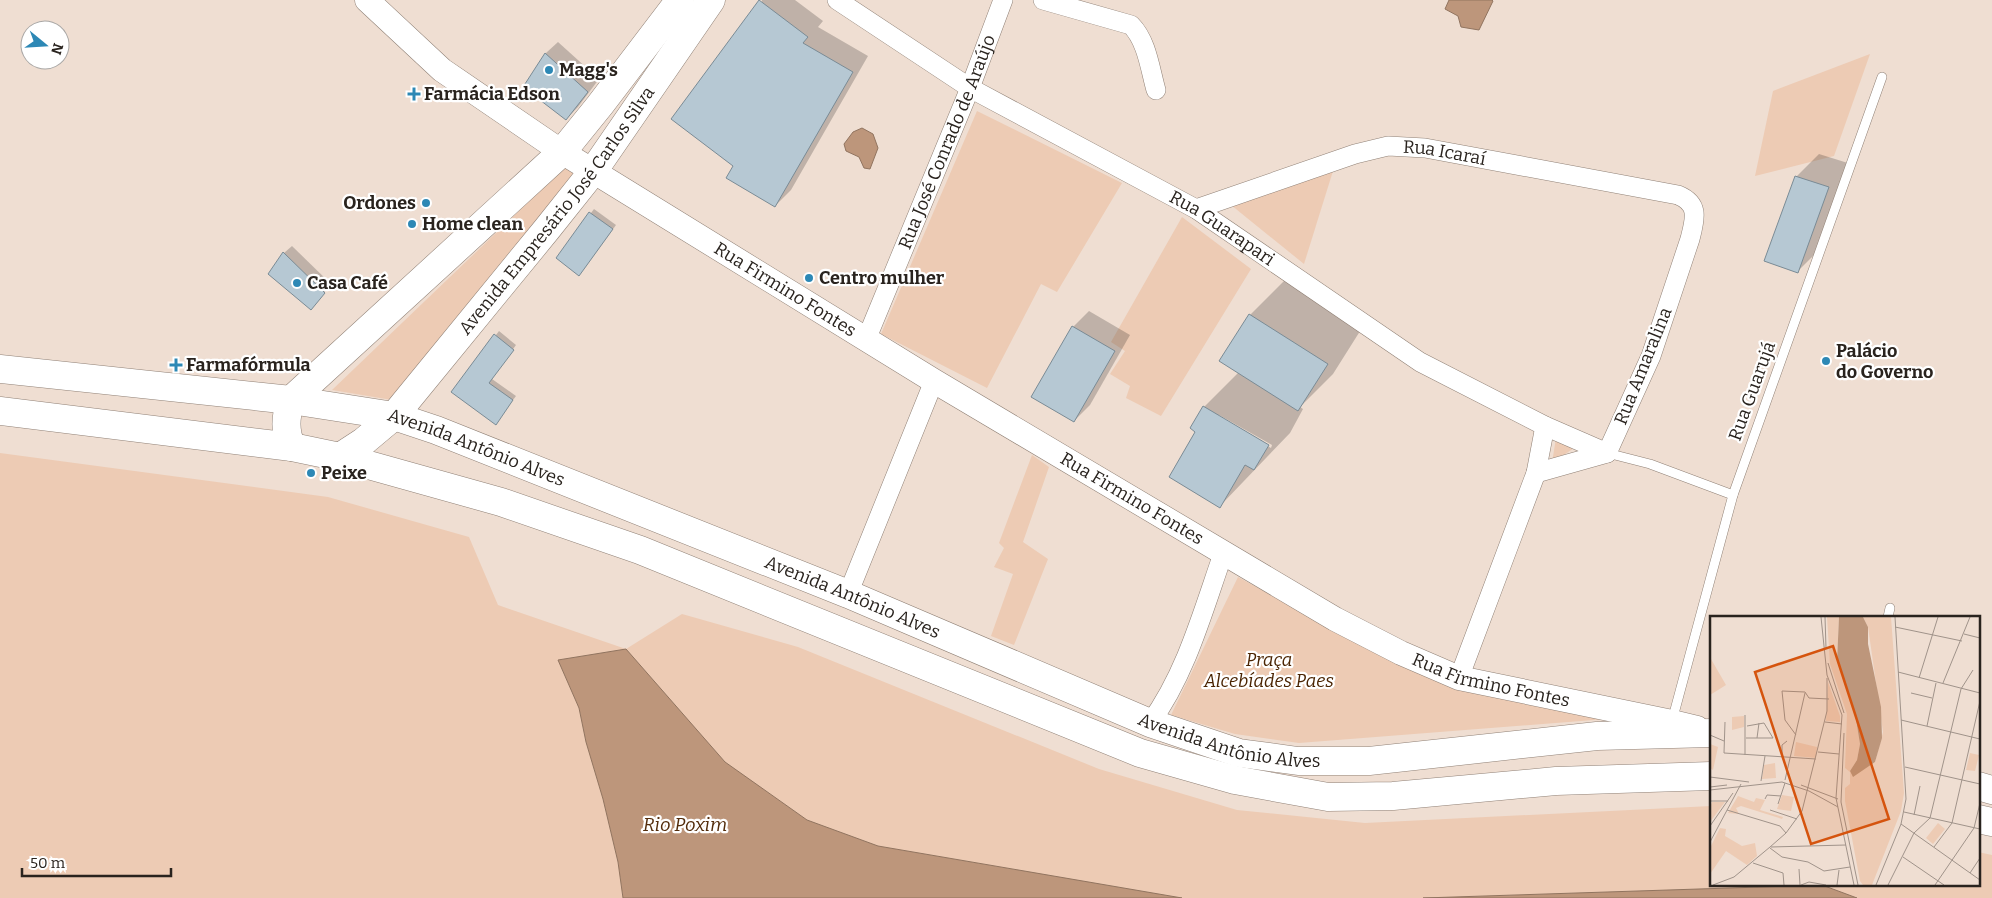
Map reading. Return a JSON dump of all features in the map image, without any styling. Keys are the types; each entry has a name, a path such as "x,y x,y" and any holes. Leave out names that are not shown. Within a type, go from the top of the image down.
{"main road":[{"name":"Avenida Empresário José Carlos Silva","path":"291,400 562,152 680,0"},
{"name":"Avenida Empresário José Carlos Silva","path":"340,457 363,442 394,416 594,170 711,0"},
{"name":"Avenida Antônio Alves","path":"0,369 291,400 394,416 436,430 848,594 1150,723 1239,753 1298,761 1369,761 1597,736 1710,733"},
{"path":"291,400 287,410 286,427 287,438 292,447"},
{"name":"Avenida Antônio Alves","path":"0,411 292,447 340,457 501,502 640,550 1140,753 1235,780 1328,797 1393,796 1556,781 1710,776"}],"street":[{"name":"Rua Firmino Fontes","path":"367,0 442,70 562,152 594,170 866,340 1223,554 1343,623 1401,653 1459,678 1672,722 1710,733"},
{"name":"Rua Guarapari","path":"838,0 970,88 1196,209 1420,362 1545,426 1607,453"},
{"name":"Rua José Conrado de Araújo","path":"866,340 970,88 1002,0"},
{"path":"1042,0 1131,25 1138,32 1143,44 1156,90"},
{"name":"Rua Icaraí","path":"1196,209 1355,154 1388,146 1425,148 1678,195 1688,199 1694,208"},
{"name":"Rua Amaralina","path":"1607,453 1651,356 1690,239 1694,221 1694,208"},
{"path":"848,594 934,381"},
{"path":"1459,678 1536,473 1545,426"},
{"path":"1536,473 1607,453"},
{"path":"1150,723 1162,707 1176,681 1223,554"}],"lane":[{"name":"Rua Guarujá","path":"1672,722 1732,495 1882,77"},
{"path":"1607,453 1650,464 1732,495"}],"green space":[{"path":"1870,54 1834,156 1755,176 1773,91"},
{"path":"977,111 1122,183 1057,292 1041,284 987,388 881,334"},
{"path":"568,164 581,171 392,400 332,390"},
{"path":"1333,171 1304,264 1231,205"},
{"path":"1182,217 1251,269 1161,416 1126,398 1130,386 1110,374 1125,351 1111,342"},
{"path":"1556,438 1577,446 1552,463"},
{"path":"0,453 328,497 469,537 498,605 626,649 558,660 579,708 586,742 603,799 618,862 623,898 0,898"},
{"path":"1032,455 1049,467 1023,542 1048,559 1014,645 991,636 1013,574 994,567 1004,548 999,543"},
{"name":"Praça Alcebíades Paes","path":"1238,577 1366,647 1632,717 1299,743 1235,734 1171,715"},
{"path":"682,614 798,647 1099,769 1237,810 1365,823 1710,806 1710,886 1791,886 1423,898 1182,898 878,846 807,820 725,762 626,649"},
{"path":"1980,852 1992,855 1992,898 1857,898 1825,886 1980,886"}],"water":[{"path":"1449,0 1493,1 1479,30 1461,27 1458,16 1445,9"},
{"path":"862,128 873,134 878,148 870,169 864,168 859,157 846,151 844,144 853,132"},
{"name":"Rio Poxim","path":"626,649 725,762 807,820 878,846 1182,898 623,898 618,862 603,799 586,742 579,708 558,660"},
{"path":"1825,886 1857,898 1423,898"}],"building":[{"path":"759,0 808,37 803,43 853,72 775,207 726,178 733,166 671,119"},
{"name":"Magg's","path":"545,53 588,92 566,120 523,87"},
{"path":"1795,176 1829,187 1798,273 1764,261"},
{"path":"589,212 613,229 579,276 556,258"},
{"name":"Casa Café","path":"283,252 325,293 311,310 268,274"},
{"path":"1249,314 1328,364 1298,411 1219,361"},
{"path":"1072,326 1115,351 1074,422 1031,397"},
{"path":"494,334 514,350 489,383 513,400 496,425 451,392"},
{"path":"1203,406 1269,445 1254,470 1245,465 1220,508 1169,477 1195,432 1190,428"}],"place":[{"name":"Magg's","path":"549,70"},
{"name":"Farmácia Edson","path":"414,94"},
{"name":"Ordones","path":"426,203"},
{"name":"Home clean","path":"412,224"},
{"name":"Centro mulher","path":"809,278"},
{"name":"Casa Café","path":"297,283"},
{"name":"Palácio do Governo","path":"1826,361"},
{"name":"Farmafórmula","path":"176,365"},
{"name":"Peixe","path":"311,473"}]}
